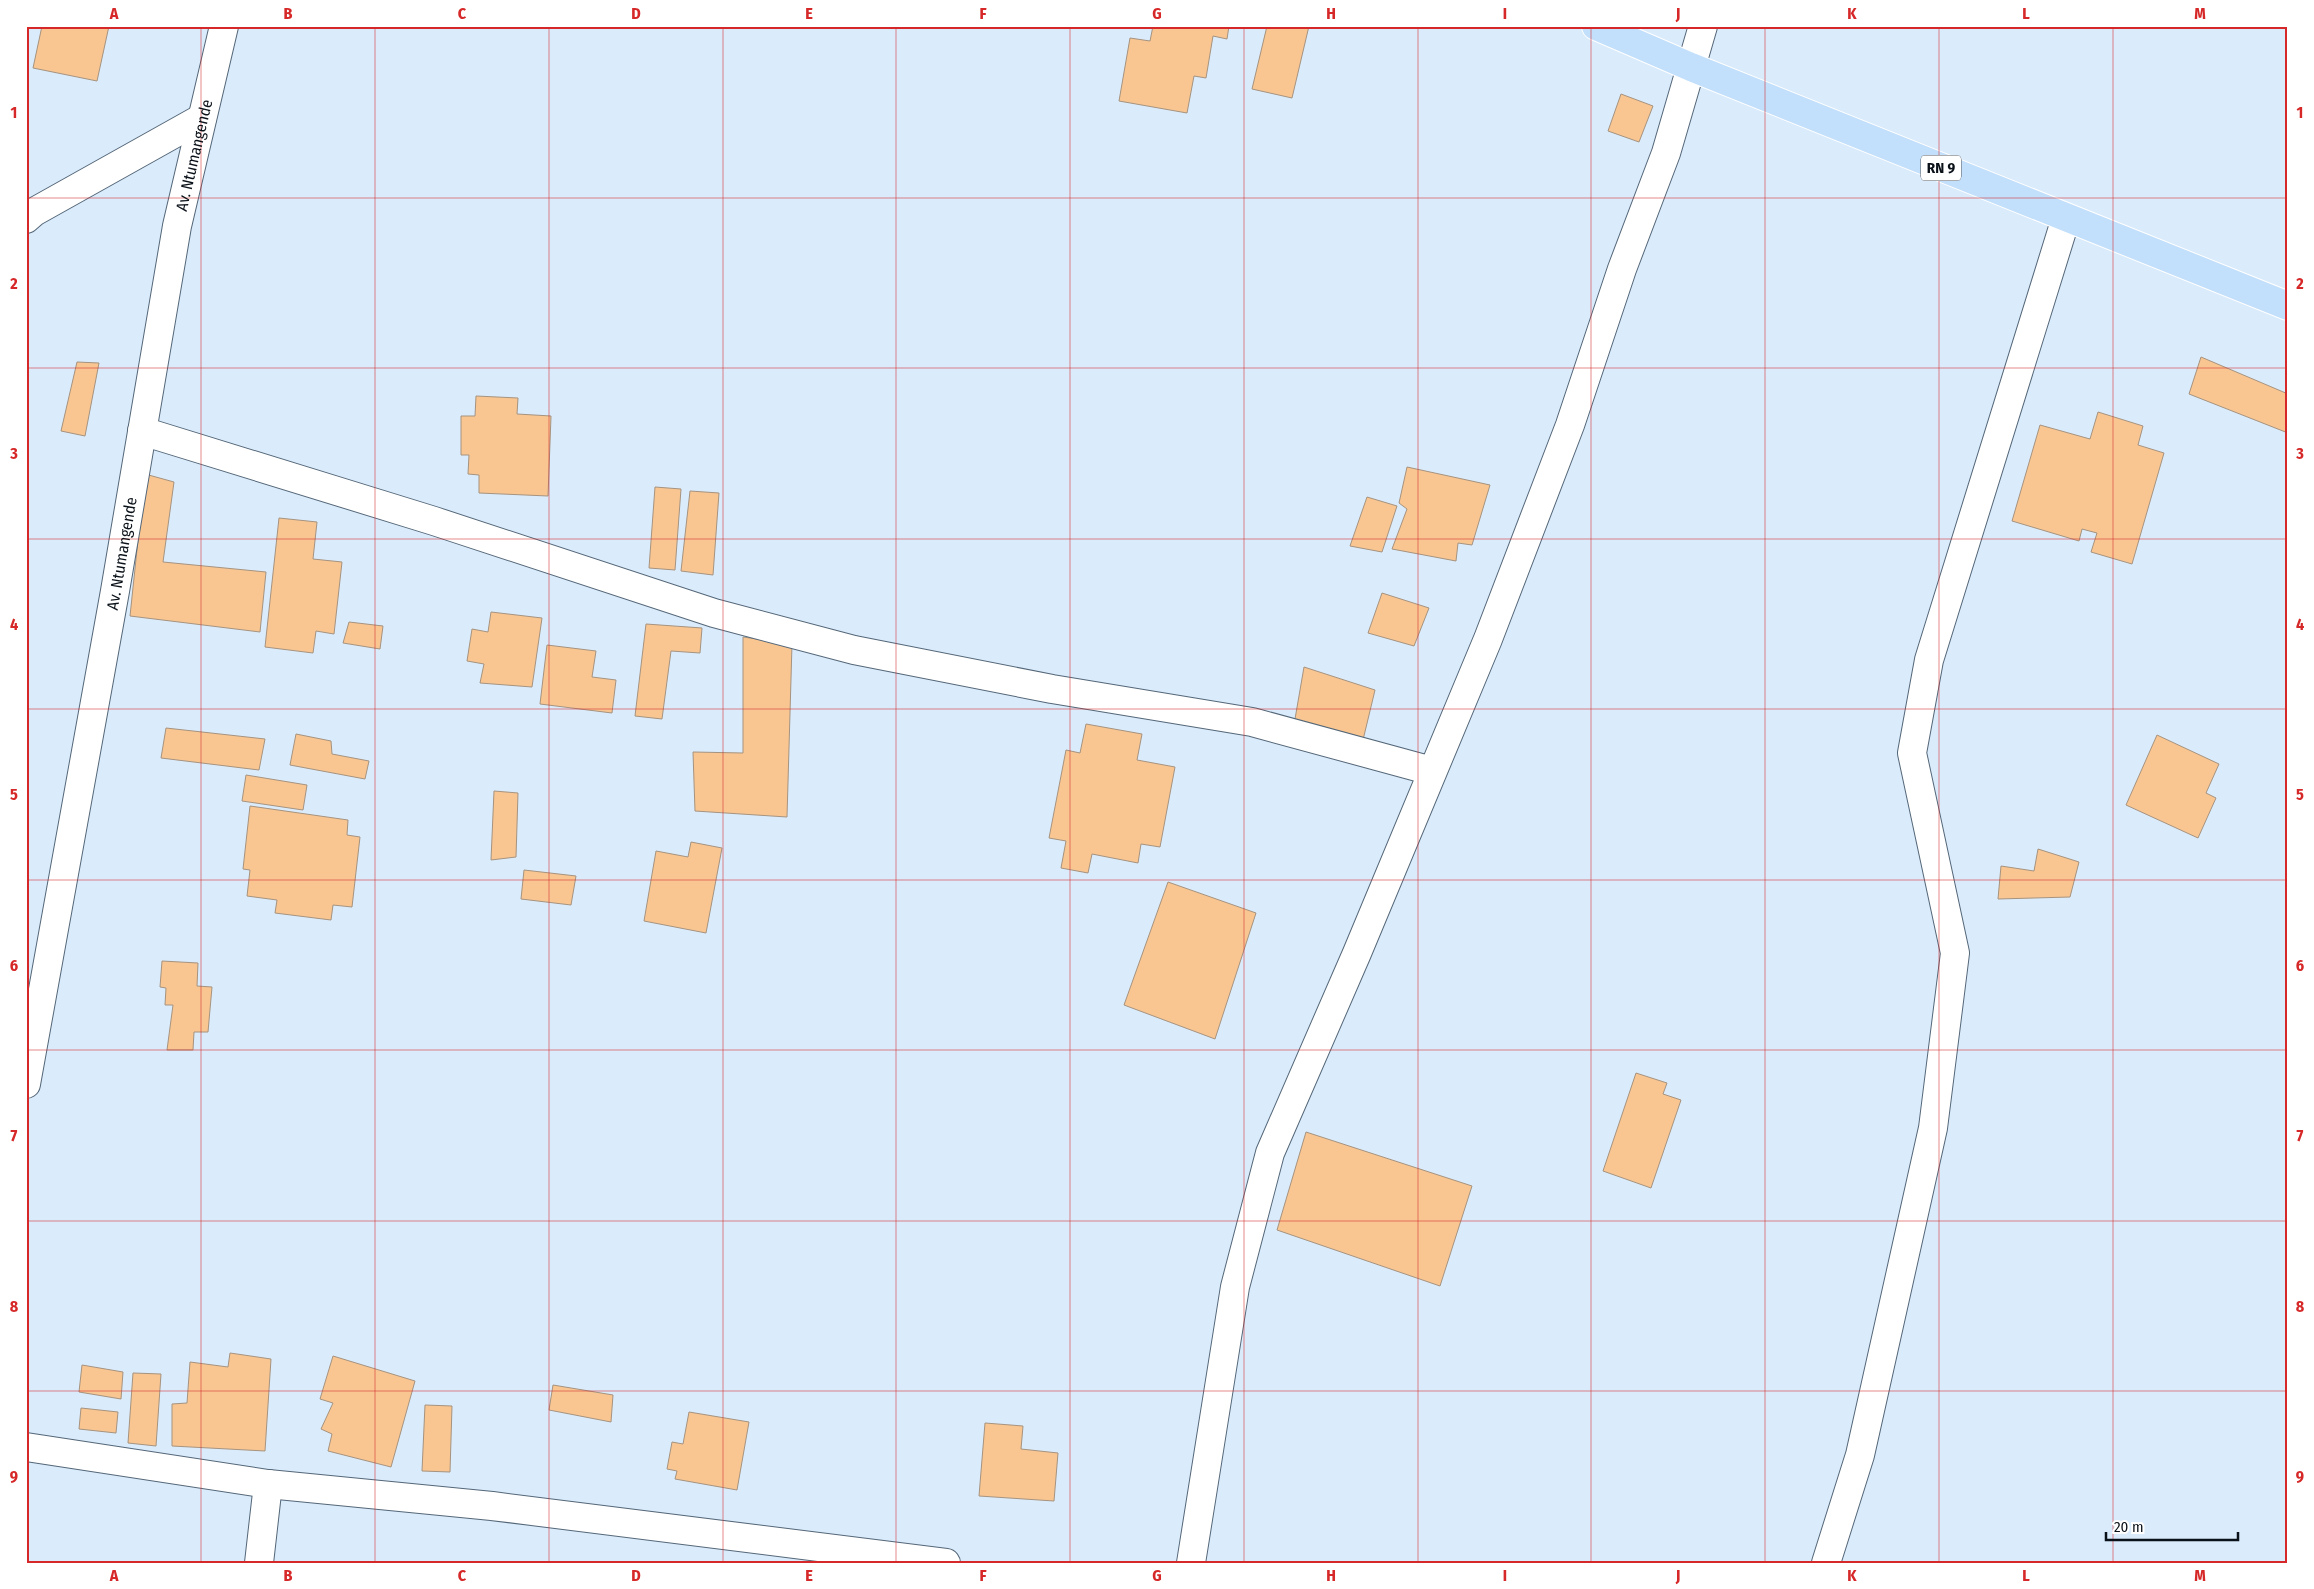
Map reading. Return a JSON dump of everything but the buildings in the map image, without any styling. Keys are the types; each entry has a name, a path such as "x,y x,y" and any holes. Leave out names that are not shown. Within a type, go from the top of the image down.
{"main road":[{"name":"RN 9","path":"1596,26 1691,67 2288,306"}],"street":[{"name":"Av. Ntumangende","path":"26,1084 177,226 224,26"},
{"path":"1191,1563 1235,1287 1270,1153 1357,953 1488,639 1570,425 1622,268 1666,153 1703,26"},
{"path":"26,219 34,212 202,118"},
{"path":"1826,1563 1860,1455 1933,1128 1955,952 1912,753 1929,660 2066,218"},
{"path":"142,431 434,522 714,613 835,645 1052,688 1252,722 1432,772"},
{"path":"26,1447 268,1484 492,1506 946,1563"},
{"path":"259,1563 268,1484"}]}
